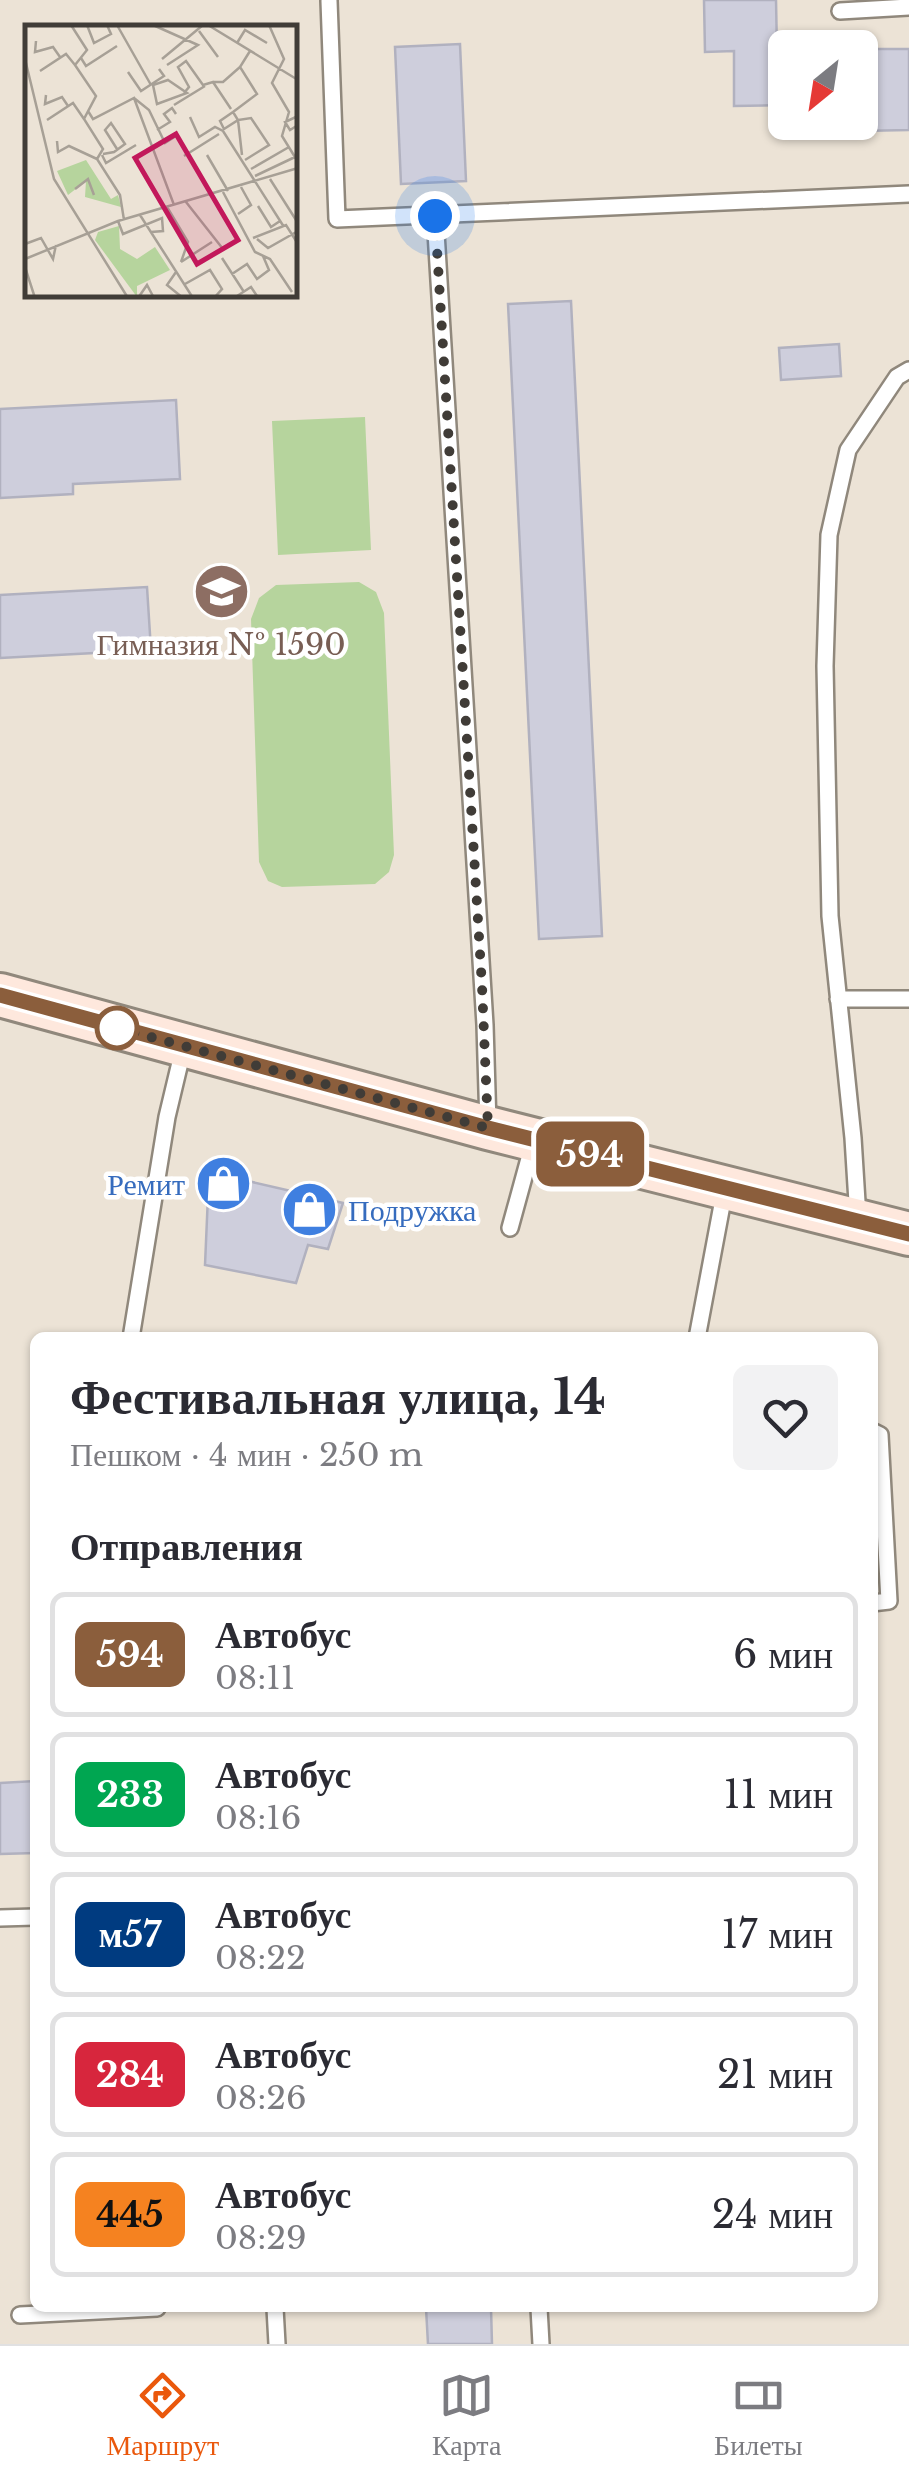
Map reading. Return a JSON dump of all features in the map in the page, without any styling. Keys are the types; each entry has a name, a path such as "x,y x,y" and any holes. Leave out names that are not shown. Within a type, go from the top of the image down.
{"street":[{"path":"0,995 488,1128 909,1234"}],"lane":[{"path":"329,1 337,219 909,194"},
{"path":"840,11 909,7"},
{"path":"435,216 484,1006 488,1128"},
{"path":"858,1222 830,916 825,666 828,535 848,450 897,376 909,370"},
{"path":"838,998 909,1000"},
{"path":"131,1332 167,1116 184,1046"},
{"path":"510,1228 534,1140"},
{"path":"698,1332 725,1188"},
{"path":"878,1435 888,1602 878,1602"},
{"path":"0,1918 30,1917"},
{"path":"20,2315 78,2312"},
{"path":"275,2312 276,2344"},
{"path":"539,2312 541,2344"}],"green space":[{"path":"365,417 371,550 278,555 272,421"},
{"path":"359,582 376,592 384,613 394,855 389,872 375,884 282,887 268,881 259,862 251,619 259,598 276,585"}],"building":[{"path":"704,0 776,0 777,30 768,30 768,105 734,106 734,51 705,52"},
{"path":"460,44 466,181 401,184 395,47"},
{"path":"878,49 909,49 909,130 878,131"},
{"path":"571,301 602,936 539,939 508,304"},
{"path":"839,344 841,376 781,380 779,348"},
{"path":"176,400 180,479 73,484 73,494 0,498 0,409"},
{"path":"147,587 151,650 0,658 0,595"},
{"path":"209,1172 343,1203 328,1249 308,1245 296,1283 205,1265"},
{"path":"30,1781 30,1853 0,1854 0,1783"},
{"path":"426,2312 491,2312 492,2344 428,2344"}],"bus line":[{"name":"594","path":"0,995 488,1128 909,1234"}],"place":[{"name":"Гимназия № 1590","path":"221,592"},
{"name":"Ремит","path":"224,1184"},
{"name":"Подружка","path":"309,1210"}],"route":[{"path":"117,1028 488,1128 435,216"}]}
